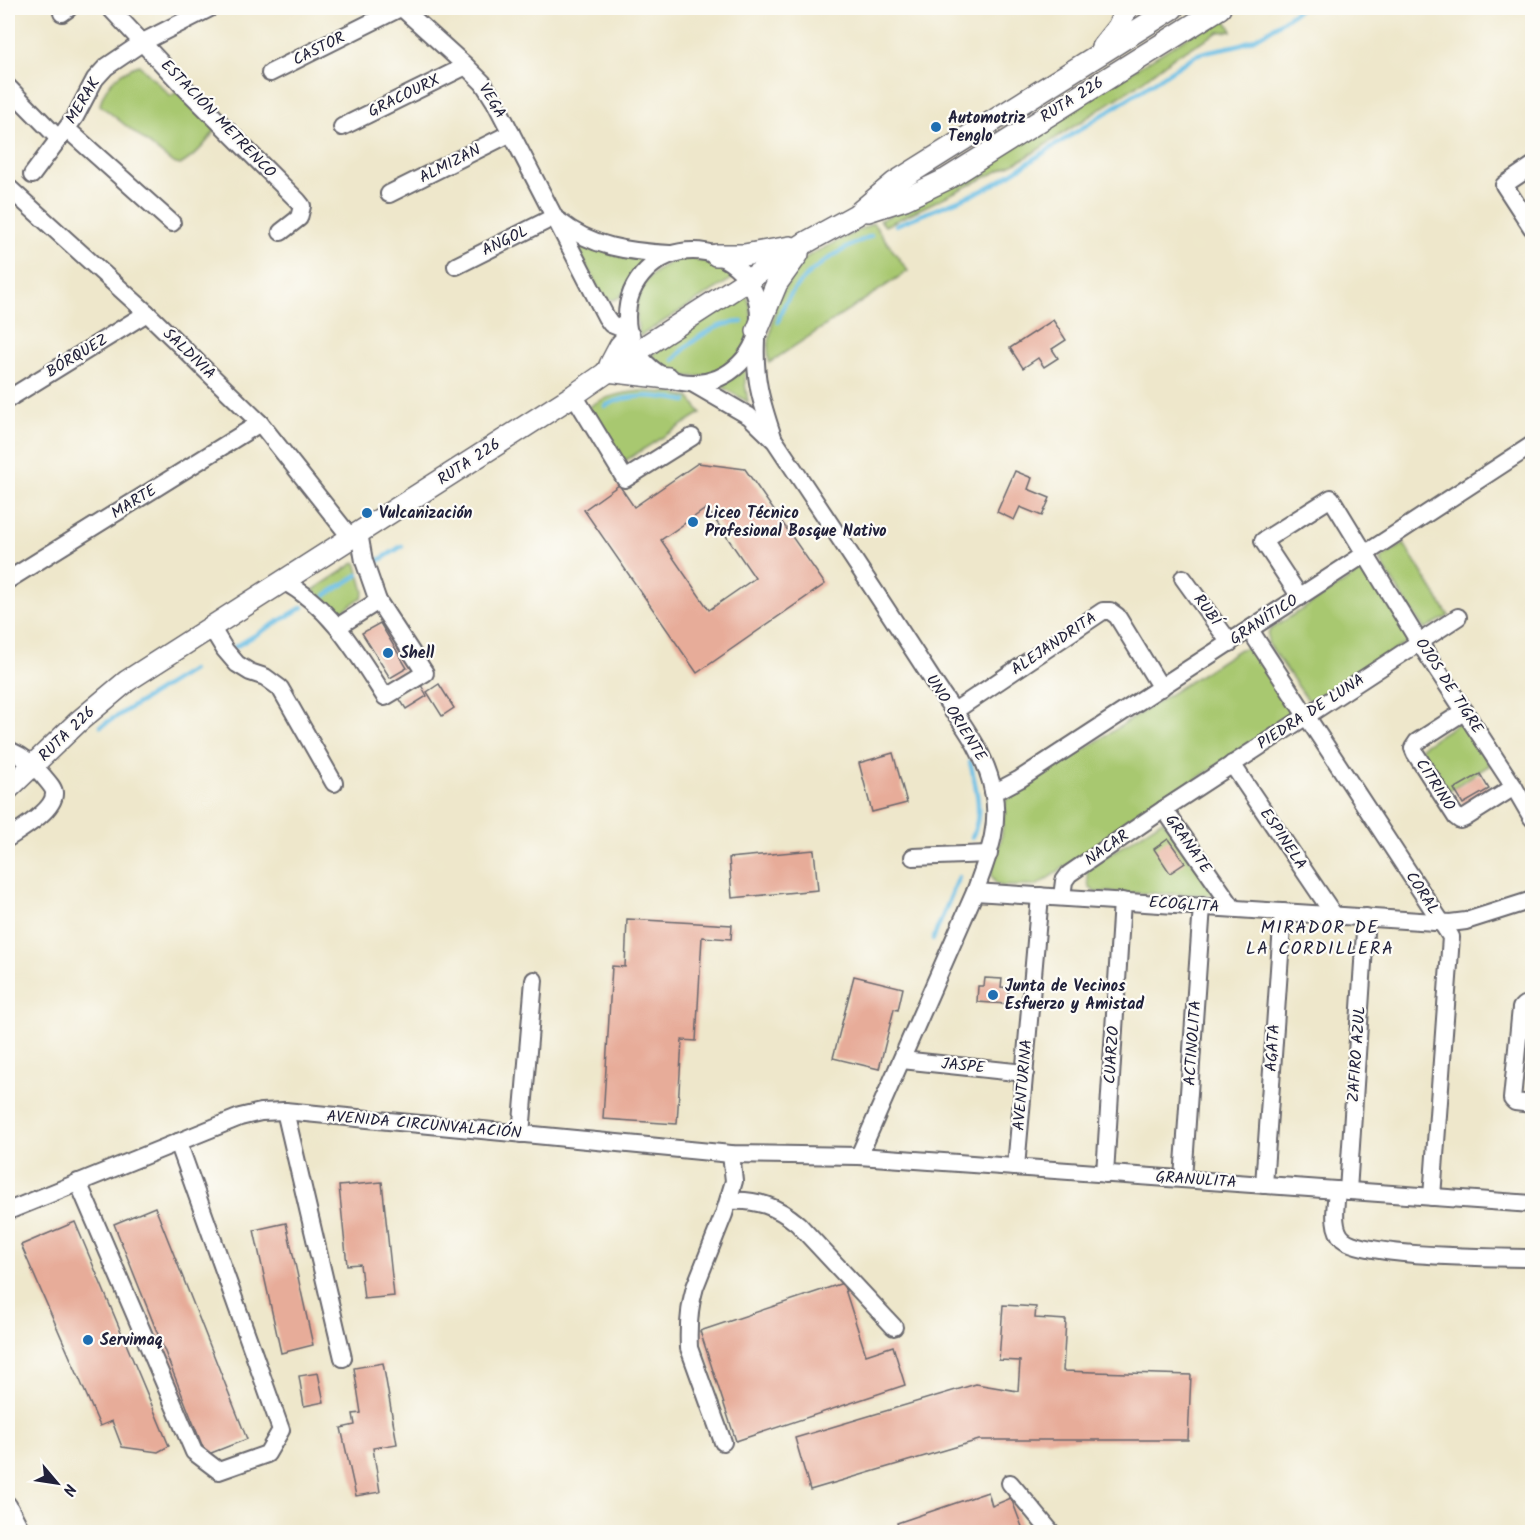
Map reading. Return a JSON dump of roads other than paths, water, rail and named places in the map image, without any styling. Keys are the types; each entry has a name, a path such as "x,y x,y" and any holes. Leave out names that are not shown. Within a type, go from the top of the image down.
{"main road":[{"path":"1094,58 1118,27 1127,8"},
{"name":"RUTA 226","path":"856,215 894,183 1173,8"},
{"name":"RUTA 226","path":"8,789 78,722 127,681 574,395 607,371 631,339 748,280 805,243 856,215 904,199 947,179 1212,10"},
{"path":"716,255 744,255 805,243"},
{"path":"757,331 777,283 805,243"},
{"path":"607,371 668,378"}],"street":[{"name":"ESTACIÓN METRENCO","path":"110,8 302,206 299,218 281,232"},
{"name":"MERAK","path":"32,175 63,134 95,79 106,67 143,42 210,8"},
{"name":"VEGA","path":"401,8 483,83 606,317 611,324 631,339 645,363 668,378"},
{"name":"CASTOR","path":"270,73 401,8"},
{"name":"GRACOURX","path":"342,127 466,66"},
{"path":"8,87 172,223"},
{"name":"ALMIZAN","path":"389,194 511,133"},
{"path":"1533,166 1504,185 1533,228"},
{"name":"SALDIVIA","path":"8,188 147,313 260,423 355,535"},
{"name":"VEGA","path":"554,217 579,236 595,243 627,250 671,254 701,251 716,255"},
{"name":"ANGOL","path":"456,266 554,217"},
{"path":"631,339 627,312 631,293 641,276 654,263 671,254"},
{"path":"716,255 734,265 748,280"},
{"name":"UNO ORIENTE","path":"748,280 755,296 758,313 756,379 760,399 775,441"},
{"name":"BÓRQUEZ","path":"8,399 147,313"},
{"path":"668,378 692,383 714,379 734,368 744,357 757,331"},
{"name":"UNO ORIENTE","path":"692,383 749,416 775,441 980,753 987,767 993,791 996,825 989,854 975,892 859,1156"},
{"path":"574,395 625,479 692,437"},
{"name":"MARTE","path":"8,580 260,423"},
{"name":"GRANÍTICO","path":"993,791 1010,785 1533,445"},
{"name":"OJOS DE TIGRE","path":"1300,597 1263,541 1331,498 1419,642 1533,818"},
{"path":"283,581 302,592 339,626 385,697 425,673 378,601 355,535"},
{"name":"RUBÍ","path":"1183,578 1230,643"},
{"path":"339,626 378,601"},
{"name":"ALEJANDRITA","path":"953,712 1102,611 1110,611 1117,616 1161,688"},
{"name":"PIEDRA DE LUNA","path":"1164,808 1458,617"},
{"path":"212,627 225,650 237,664 265,677 280,688 334,783"},
{"name":"CORAL","path":"1250,630 1452,940 1432,1197"},
{"name":"CITRINO","path":"1465,711 1417,742 1413,748 1433,781 1460,820 1514,787"},
{"path":"8,752 11,751 34,765 54,793 52,802 44,812 8,838"},
{"name":"ESPINELA","path":"1232,764 1334,915"},
{"name":"NACAR","path":"1062,897 1066,876 1164,808"},
{"name":"GRANATE","path":"1164,808 1233,908"},
{"path":"913,856 989,854"},
{"name":"ECOGLITA","path":"975,892 1442,923 1466,921 1533,900"},
{"name":"AVENTURINA","path":"1016,1167 1040,896"},
{"name":"CUARZO","path":"1105,1174 1122,901"},
{"name":"ACTINOLITA","path":"1183,1179 1202,906"},
{"name":"AGATA","path":"1264,1185 1283,912"},
{"name":"ZAFIRO AZUL","path":"1366,917 1342,1190 1336,1228 1344,1239 1376,1250 1533,1258"},
{"path":"521,1134 534,980"},
{"path":"1533,1005 1524,1005 1521,1008 1512,1099 1515,1102 1533,1104"},
{"name":"JASPE","path":"902,1060 1024,1073"},
{"path":"285,1111 343,1358"},
{"name":"AVENIDA CIRCUNVALACIÓN","path":"8,1211 240,1117 261,1112 285,1111 731,1154 859,1156"},
{"path":"78,1182 194,1452 219,1471 267,1454 282,1430 177,1142"},
{"path":"723,1442 689,1348 688,1332 695,1287 729,1201 734,1181 731,1154"},
{"name":"GRANULITA","path":"859,1156 1533,1204"},
{"path":"729,1201 764,1203 787,1214 894,1327"},
{"path":"1010,1483 1051,1533"},
{"path":"8,1505 22,1533"}],"waterway":[{"path":"896,225 998,182 1196,55 1249,41 1301,8"},
{"path":"778,322 784,307 802,280 827,259 871,236"},
{"path":"674,360 696,339 723,325 742,322"},
{"path":"605,406 634,397 686,401"},
{"path":"375,563 402,546"},
{"path":"326,595 358,575"},
{"path":"235,647 303,607"},
{"path":"101,726 192,670"},
{"path":"970,762 978,809 976,828 972,837"},
{"path":"933,939 959,877"}],"place":[{"name":"Automotriz Tenglo","path":"936,127"},
{"name":"Vulcanización","path":"367,513"},
{"name":"Liceo Técnico Profesional Bosque Nativo","path":"693,522"},
{"name":"Shell","path":"388,653"},
{"name":"Junta de Vecinos Esfuerzo y Amistad","path":"993,995"},
{"name":"Servimaq","path":"88,1340"}],"district":[{"name":"MIRADOR DE LA CORDILLERA","path":"1320,938"}]}
